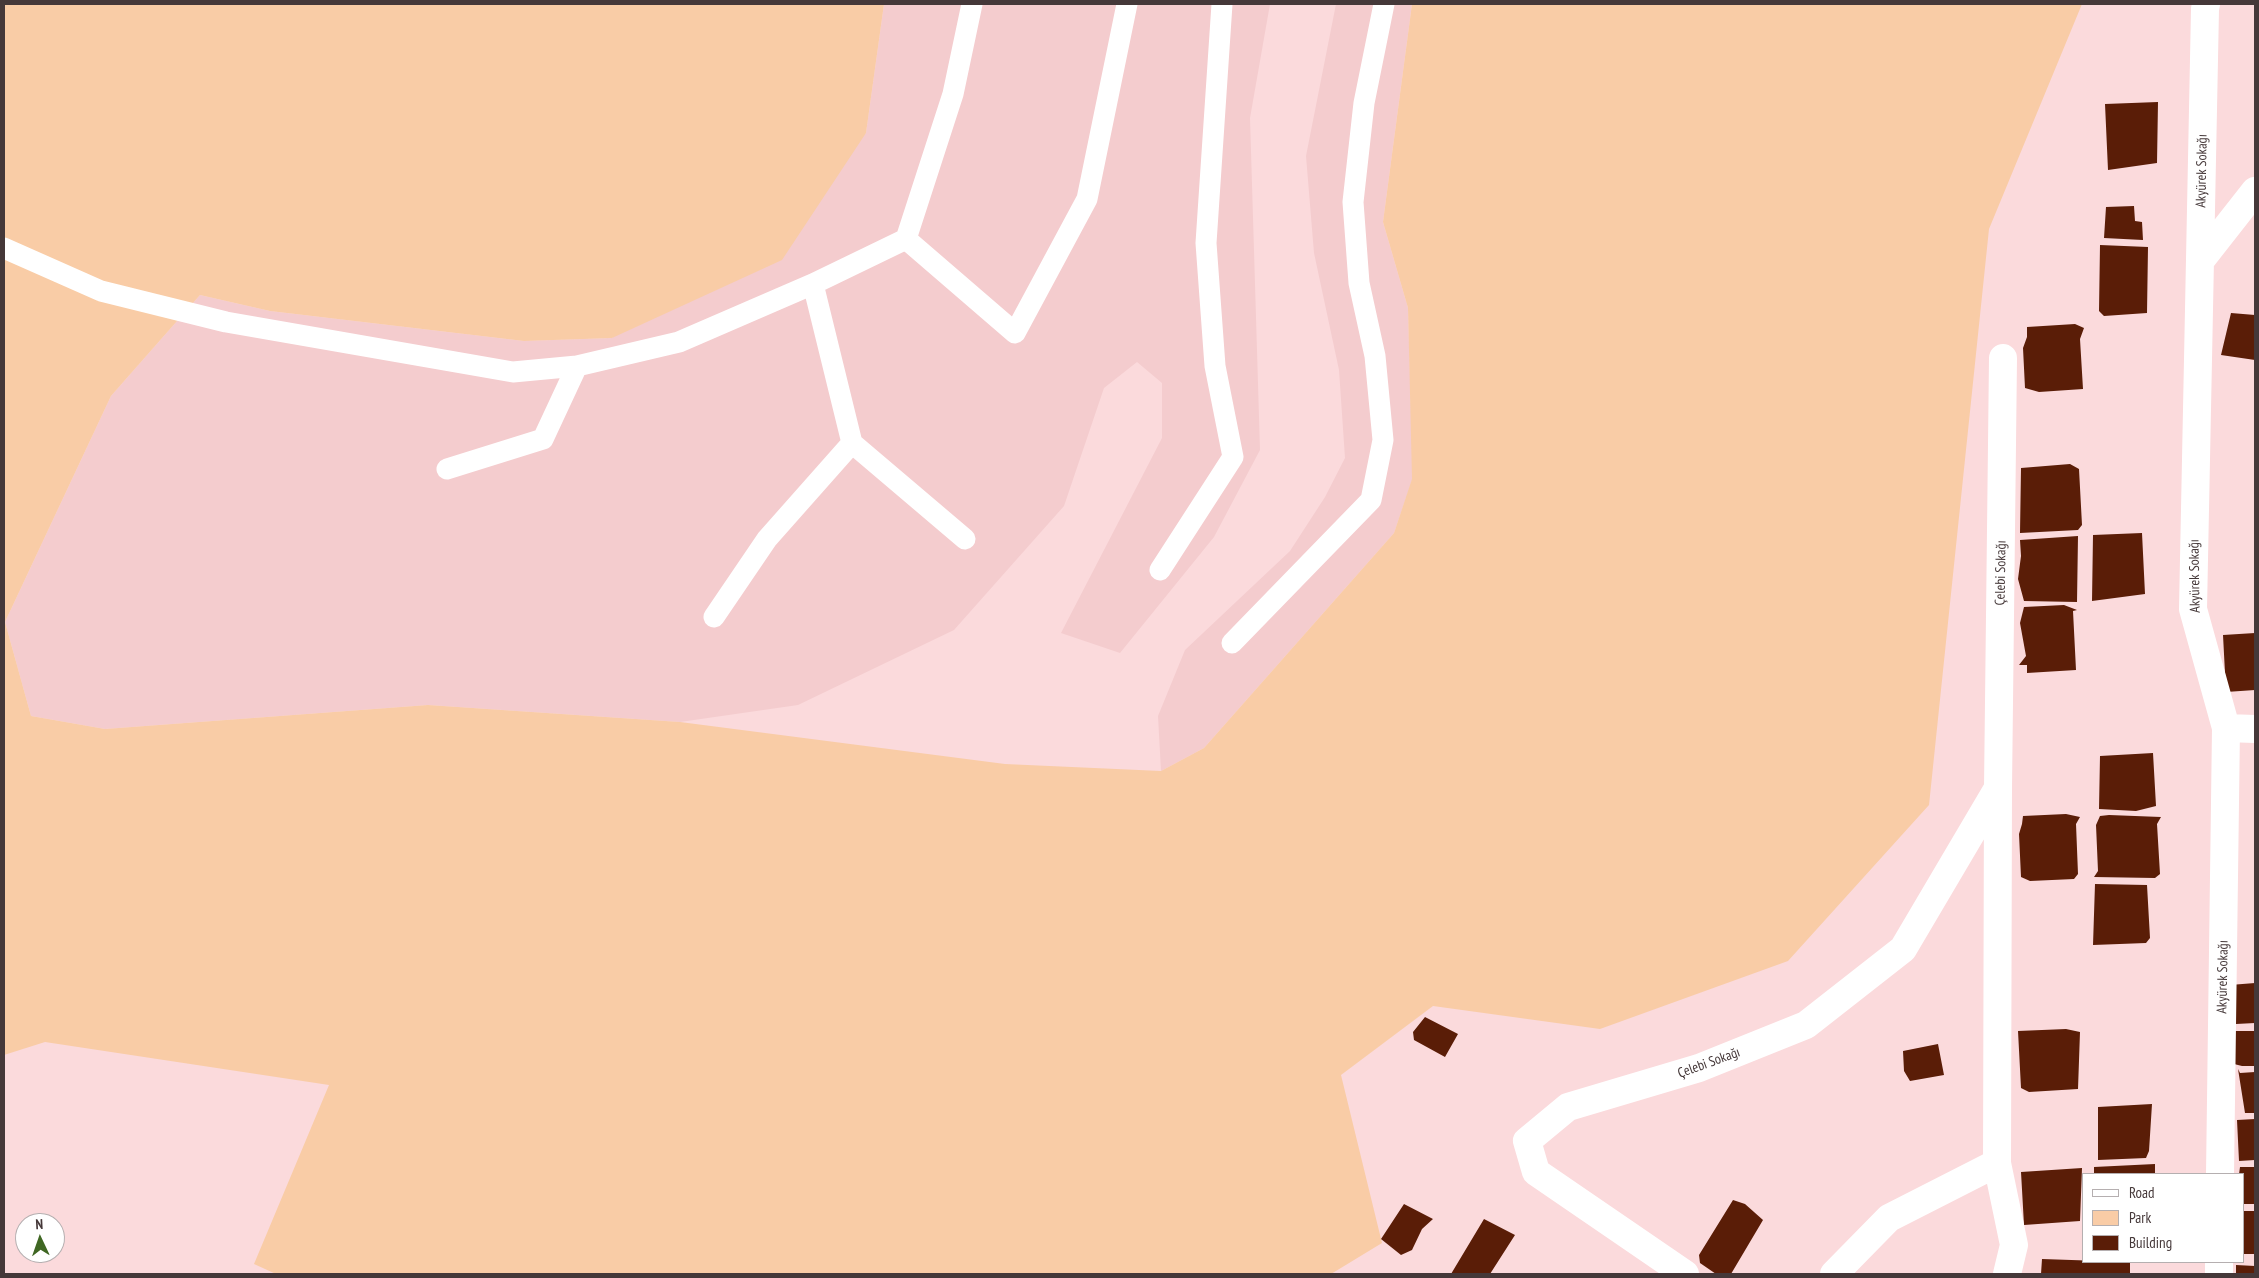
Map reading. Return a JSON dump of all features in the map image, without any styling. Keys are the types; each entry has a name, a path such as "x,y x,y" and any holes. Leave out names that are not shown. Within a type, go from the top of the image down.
{"street":[{"name":"Akyürek Sokağı","path":"2206,4 2193,610 2226,728 2220,1173"},
{"path":"2200,261 2255,191"},
{"name":"Çelebi Sokağı","path":"2003,358 1998,788 1997,1163 2014,1246 2007,1274"},
{"path":"2226,728 2255,729"},
{"name":"Çelebi Sokağı","path":"1685,1274 1536,1172 1527,1141 1568,1107 1699,1068 1806,1025 1903,949 1998,788"},
{"path":"1834,1274 1889,1218 1997,1163"}],"lane":[{"path":"4,248 101,291 226,322 513,372 578,366 679,342 813,284 906,239 953,94 972,4"},
{"path":"906,239 1015,333 1087,199 1128,4"},
{"path":"1160,570 1233,457 1216,366 1206,243 1222,4"},
{"path":"1232,643 1371,500 1383,440 1375,356 1359,283 1353,202 1364,103 1384,4"},
{"path":"813,284 852,443 965,539"},
{"path":"447,469 543,439 578,366"},
{"path":"714,617 767,539 852,443"}],"shaded area":[{"path":"884,4 1270,4 1250,118 1260,450 1214,537 1120,653 1061,633 1162,438 1162,383 1137,362 1104,388 1064,506 954,630 798,705 680,722 428,705 105,729 31,716 5,622 111,396 200,295 270,311 524,341 612,338 866,133"},
{"path":"1336,4 1412,4 1383,222 1408,308 1413,478 1394,533 1204,748 1161,771 1158,716 1185,650 1290,551 1325,497 1345,458 1339,370 1314,253 1306,156"}],"green space":[{"path":"4,4 884,4 866,133 782,260 612,338 524,341 270,311 200,295 111,396 5,622 31,716 105,729 428,705 680,722 1005,764 1161,771 1204,748 1394,533 1412,479 1408,308 1383,222 1412,4 2082,4 1989,229 1929,805 1788,961 1600,1029 1433,1006 1341,1075 1382,1243 1331,1274 276,1274 254,1264 329,1085 45,1042 4,1055"}],"building":[{"path":"2158,102 2157,163 2108,170 2105,104"},
{"path":"2134,206 2135,221 2142,222 2143,240 2104,238 2106,207"},
{"path":"2100,245 2148,247 2147,313 2104,316 2099,311"},
{"path":"2231,313 2255,315 2255,360 2221,355"},
{"path":"2075,324 2084,328 2080,339 2083,389 2039,392 2025,388 2023,348 2027,337 2027,327"},
{"path":"2070,464 2079,469 2082,525 2078,530 2020,533 2021,468"},
{"path":"2142,533 2145,594 2092,601 2093,535"},
{"path":"2078,536 2077,602 2024,601 2018,579 2021,556 2020,540"},
{"path":"2064,605 2077,610 2073,611 2076,670 2027,673 2027,665 2019,665 2026,656 2020,623 2024,607"},
{"path":"2255,633 2255,690 2226,692 2223,635"},
{"path":"2153,753 2156,806 2136,811 2099,809 2100,756"},
{"path":"2066,814 2080,817 2076,824 2078,874 2074,879 2030,881 2021,877 2019,834 2023,816"},
{"path":"2100,816 2161,817 2157,824 2160,874 2155,878 2094,877 2098,871 2096,825"},
{"path":"2095,884 2147,885 2150,938 2146,943 2093,945"},
{"path":"2255,983 2255,1023 2236,1024 2231,1002 2230,985"},
{"path":"1425,1017 1458,1034 1445,1057 1414,1040 1413,1032"},
{"path":"2066,1029 2080,1032 2078,1089 2029,1092 2021,1088 2018,1031"},
{"path":"2233,1031 2255,1031 2255,1066 2242,1066 2230,1063"},
{"path":"1938,1044 1944,1075 1910,1081 1904,1071 1903,1051"},
{"path":"2238,1069 2240,1073 2255,1072 2255,1113 2245,1113"},
{"path":"2152,1104 2149,1151 2146,1158 2098,1160 2098,1107"},
{"path":"2255,1119 2255,1160 2239,1161 2237,1120"},
{"path":"2155,1164 2155,1173 2094,1173 2094,1167"},
{"path":"2240,1167 2255,1167 2255,1204 2244,1204 2244,1173 2239,1173"},
{"path":"2082,1168 2080,1221 2024,1225 2021,1172"},
{"path":"1733,1200 1745,1204 1763,1220 1731,1274 1716,1274 1700,1263 1699,1255"},
{"path":"1404,1204 1433,1219 1422,1229 1412,1250 1401,1255 1381,1239"},
{"path":"2244,1211 2255,1211 2255,1254 2244,1254"},
{"path":"1484,1219 1515,1235 1490,1274 1451,1274"},
{"path":"2042,1259 2082,1260 2082,1263 2130,1263 2130,1274 2041,1274"},
{"path":"2236,1265 2255,1266 2255,1274 2236,1274"}]}
